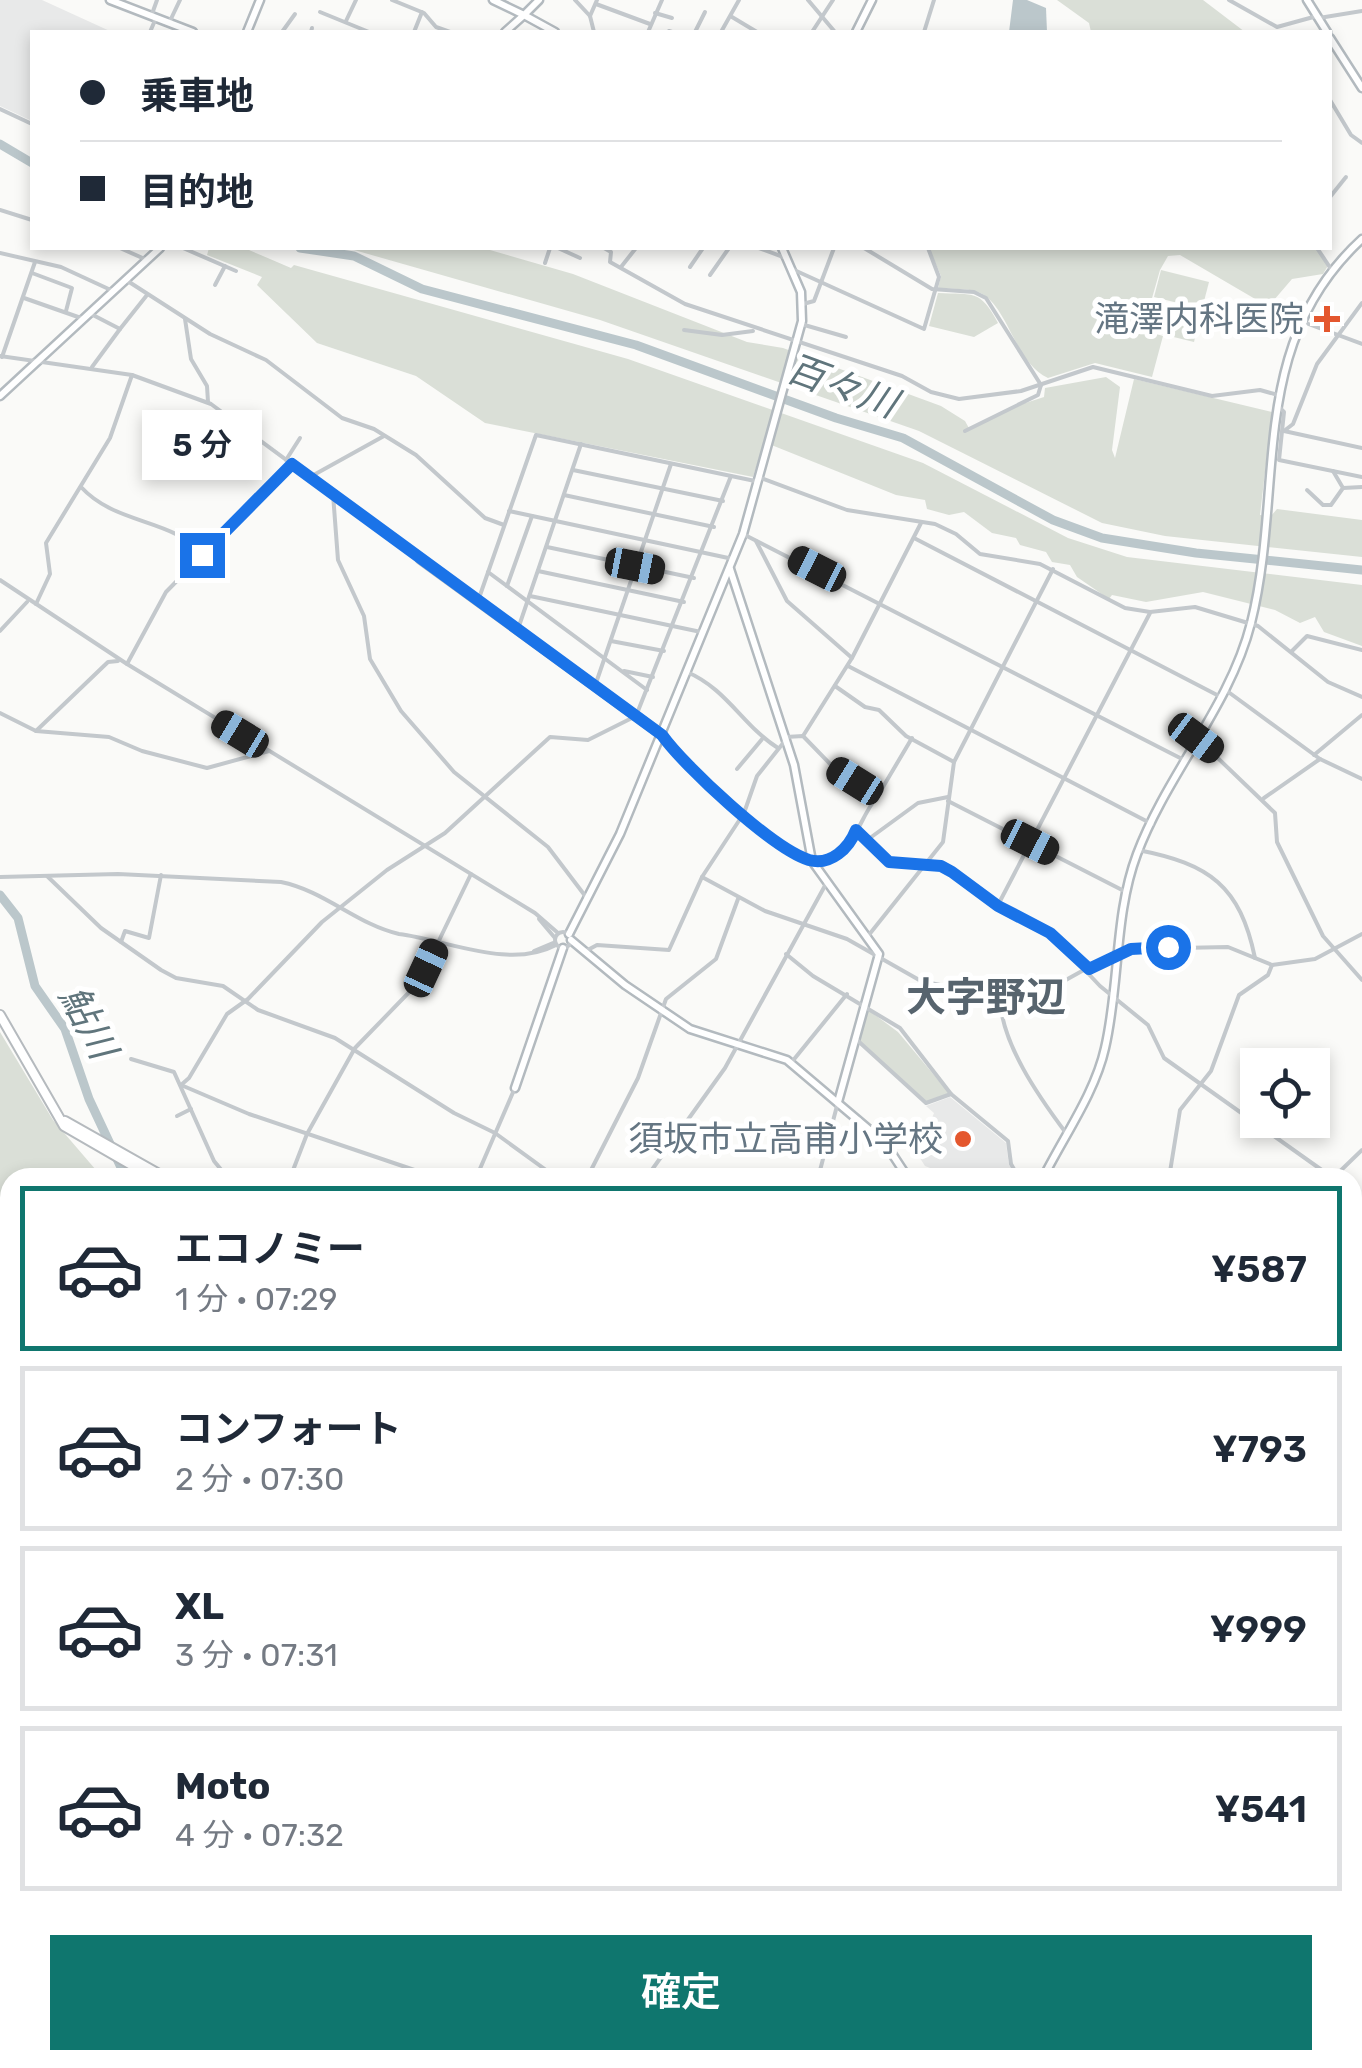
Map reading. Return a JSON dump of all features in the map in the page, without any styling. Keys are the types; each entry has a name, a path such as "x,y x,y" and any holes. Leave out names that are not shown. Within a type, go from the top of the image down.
{"main road":[{"path":"0,1015 57,1116 73,1134 135,1168"},
{"path":"57,1116 150,1168"}],"street":[{"path":"110,0 128,3 181,30"},
{"path":"151,30 157,0"},
{"path":"169,23 180,0"},
{"path":"247,30 260,0"},
{"path":"346,21 356,0"},
{"path":"392,0 422,12 444,30"},
{"path":"493,0 551,30"},
{"path":"507,30 540,0"},
{"path":"575,0 590,16 594,30"},
{"path":"648,30 661,1 653,0"},
{"path":"722,30 739,2 730,0"},
{"path":"808,0 833,30"},
{"path":"813,30 833,0"},
{"path":"857,30 872,0"},
{"path":"925,30 934,0"},
{"path":"1228,0 1277,30 1318,17 1362,10"},
{"path":"1307,0 1325,30"},
{"path":"1344,0 1350,10"},
{"path":"590,16 596,2 650,24"},
{"path":"320,12 365,30"},
{"path":"415,30 422,12"},
{"path":"696,30 705,12"},
{"path":"283,30 295,14"},
{"path":"655,14 672,18"},
{"path":"732,16 754,30"},
{"path":"1332,41 1362,88"},
{"path":"1332,103 1351,134 1362,143"},
{"path":"0,110 30,123"},
{"path":"1332,195 1346,178"},
{"path":"0,210 30,219"},
{"path":"1048,1168 1104,1054 1126,892 1138,850 1223,688 1250,624 1276,405 1286,359 1302,322 1333,272 1362,239"},
{"path":"124,250 146,260"},
{"path":"0,396 158,250"},
{"path":"188,250 236,270"},
{"path":"545,263 553,250"},
{"path":"559,250 580,258"},
{"path":"608,250 611,252 610,262 685,304 959,399 988,398 1093,367 1212,396 1260,390 1278,395"},
{"path":"621,268 634,250"},
{"path":"690,267 702,250"},
{"path":"710,275 728,250"},
{"path":"764,250 786,258"},
{"path":"481,1168 515,1088 562,941 609,857 743,534 801,324 802,304 783,250"},
{"path":"802,304 814,301 833,250"},
{"path":"867,250 936,290 978,293 986,298 1041,385 1038,395 965,431"},
{"path":"792,269 924,328 939,277 929,250"},
{"path":"1318,250 1333,272"},
{"path":"0,253 61,267 112,291"},
{"path":"35,262 1,357 132,374 208,402 662,735 697,777 812,861 868,936 879,961 853,1037 821,1168"},
{"path":"215,282 225,266"},
{"path":"32,273 72,288 66,311"},
{"path":"126,280 186,319 266,360 342,418 416,455 485,518 504,525"},
{"path":"92,367 147,294"},
{"path":"24,298 120,329"},
{"path":"1284,431 1292,424 1317,364 1362,304"},
{"path":"186,319 191,360 206,386 208,402"},
{"path":"1302,322 1362,344"},
{"path":"801,324 846,336"},
{"path":"684,330 722,335 758,331"},
{"path":"35,606 50,579 46,543 115,427 132,374"},
{"path":"1276,405 1284,412 1279,460 1362,478"},
{"path":"1284,431 1362,448"},
{"path":"478,601 536,434 760,480 847,510 921,523 956,534 980,554 1053,569 1098,597 1150,612 1194,606 1250,624 1292,651 1328,682 1362,697"},
{"path":"310,477 384,436"},
{"path":"286,460 300,438"},
{"path":"518,629 581,444"},
{"path":"124,662 156,606 292,464"},
{"path":"595,686 671,464"},
{"path":"573,470 723,501"},
{"path":"1333,471 1343,488"},
{"path":"181,1084 190,1078 227,1014 342,906 387,870 427,847 550,737 582,741 636,716 732,476"},
{"path":"81,487 106,510 187,536 202,555"},
{"path":"1343,488 1362,487"},
{"path":"1307,490 1326,506 1337,499 1343,488"},
{"path":"332,494 338,560 364,616 370,658 401,711 454,772 548,847 586,896"},
{"path":"564,495 714,526"},
{"path":"1337,499 1348,502"},
{"path":"510,511 734,559"},
{"path":"507,586 532,516"},
{"path":"804,736 848,666 921,523"},
{"path":"743,534 1184,760"},
{"path":"755,538 787,600 852,658"},
{"path":"914,538 1219,696"},
{"path":"546,546 694,578"},
{"path":"730,568 786,738 812,861"},
{"path":"868,936 944,842 954,762 1053,569"},
{"path":"488,572 647,690"},
{"path":"538,572 684,602"},
{"path":"0,580 124,662 536,913 562,941 584,952 661,1010 704,1036 791,1063 885,1143 901,1168"},
{"path":"529,599 702,633"},
{"path":"0,631 28,600"},
{"path":"998,906 1150,612"},
{"path":"1292,651 1307,636 1362,650"},
{"path":"611,641 664,652"},
{"path":"36,730 108,662 124,662"},
{"path":"848,666 1152,824"},
{"path":"620,670 653,676"},
{"path":"687,672 712,683 763,738 778,748"},
{"path":"835,686 865,707 879,710 912,738 954,762"},
{"path":"1223,688 1320,759 1362,778"},
{"path":"0,713 36,730 108,737 207,768 269,751"},
{"path":"1314,755 1362,715"},
{"path":"584,952 597,945 669,950 702,877 744,813 757,776 786,738 804,736"},
{"path":"804,736 835,769 877,797"},
{"path":"737,769 763,738"},
{"path":"812,861 835,856 856,830 912,738"},
{"path":"1196,738 1264,798 1275,813 1277,842 1332,951 1362,980"},
{"path":"1264,798 1320,759"},
{"path":"868,839 918,803 948,799 1126,892"},
{"path":"856,830 889,862 941,866 998,906 1050,933 1148,1026 1164,1058 1321,1168"},
{"path":"1138,850 1177,858 1227,887 1243,912 1256,962"},
{"path":"294,1168 307,1134 355,1048 419,982 471,874"},
{"path":"0,877 161,875 281,882 302,886 382,930 502,955 530,953 562,941"},
{"path":"120,942 125,931 149,938 161,875"},
{"path":"47,876 120,942 176,978 223,986 245,1001 355,1048 454,1113 498,1135 543,1168"},
{"path":"702,877 738,898 802,926 847,939 879,961 920,981 1000,998 1046,991 1118,952 1228,947 1256,962 1272,965 1316,959 1362,934"},
{"path":"654,1168 694,1116 739,1044 826,882"},
{"path":"592,1168 638,1078 661,1010 671,992 716,960 738,898"},
{"path":"786,954 900,1028 951,1094 1008,1141 1013,1168"},
{"path":"1168,1168 1180,1110 1203,1082 1239,995 1268,975 1272,965"},
{"path":"791,1063 848,994"},
{"path":"1000,998 1000,1021 1009,1040 1066,1133"},
{"path":"853,1037 926,1103 951,1094"},
{"path":"130,1059 172,1070 220,1168"},
{"path":"181,1084 403,1168"},
{"path":"177,1116 191,1109"},
{"path":"1343,1168 1362,1151"}],"shaded area":[{"path":"0,0 42,0 108,30 30,30 30,120 0,106"},
{"path":"1013,0 1027,0 1046,8 1047,30 1009,30"},
{"path":"1057,0 1203,0 1242,30 1091,30 1089,23"},
{"path":"208,250 249,250 291,268 294,265 628,359 923,463 1068,538 1127,557 1362,585 1362,646 1324,632 1315,617 1300,623 1275,610 1203,592 1146,602 1112,595 1109,599 1077,577 1070,565 1052,562 1046,552 1020,545 1016,538 992,533 964,512 949,515 927,509 925,500 896,495 764,442 753,477 485,423 416,376 317,343 257,285 262,277 207,255"},
{"path":"354,250 490,250 573,274 747,342 783,348 941,406 965,421 970,430 1016,406 1044,397 1045,388 1106,377 1120,387 1112,450 1115,458 1134,379 1272,412 1260,515 1271,516 1277,509 1362,520 1362,557 1165,536 1102,523 919,431 600,320"},
{"path":"930,250 1318,250 1329,264 1323,274 1292,279 1274,300 1262,303 1180,255 1168,256 1160,270 1143,330 1163,336 1152,377 1095,363 1048,378 1027,360 988,298 973,291 938,288 941,276"},
{"path":"1161,270 1209,282 1202,309 1154,297"},
{"path":"938,293 981,299 998,323 974,337 929,326"},
{"path":"1153,300 1201,312 1194,342 1145,330"},
{"path":"867,1009 898,1032 949,1093 926,1102 856,1038"},
{"path":"0,1032 53,1120 94,1168 0,1168"},
{"name":"須坂市立高甫小学校","path":"950,1097 1006,1143 1011,1168 925,1166 918,1155 934,1113 926,1106"}],"waterway":[{"name":"百々川","path":"0,144 30,162"},
{"name":"百々川","path":"314,250 354,256 422,289 636,345 836,418 903,438 1053,520 1102,538 1196,553 1362,570"},
{"name":"鮎川","path":"0,895 18,918 35,986 65,1029 89,1099 121,1168"}],"place":[{"name":"滝澤内科医院","path":"1327,319"},
{"name":"須坂市立高甫小学校","path":"963,1139"}],"district":[{"name":"大字野辺","path":"986,997"}],"route":[{"path":"202,555 292,464 662,735 697,777 804,858 831,858 844,849 856,830 889,862 941,866 952,872 998,906 1036,923 1089,969 1109,956 1131,949 1168,947"}]}
